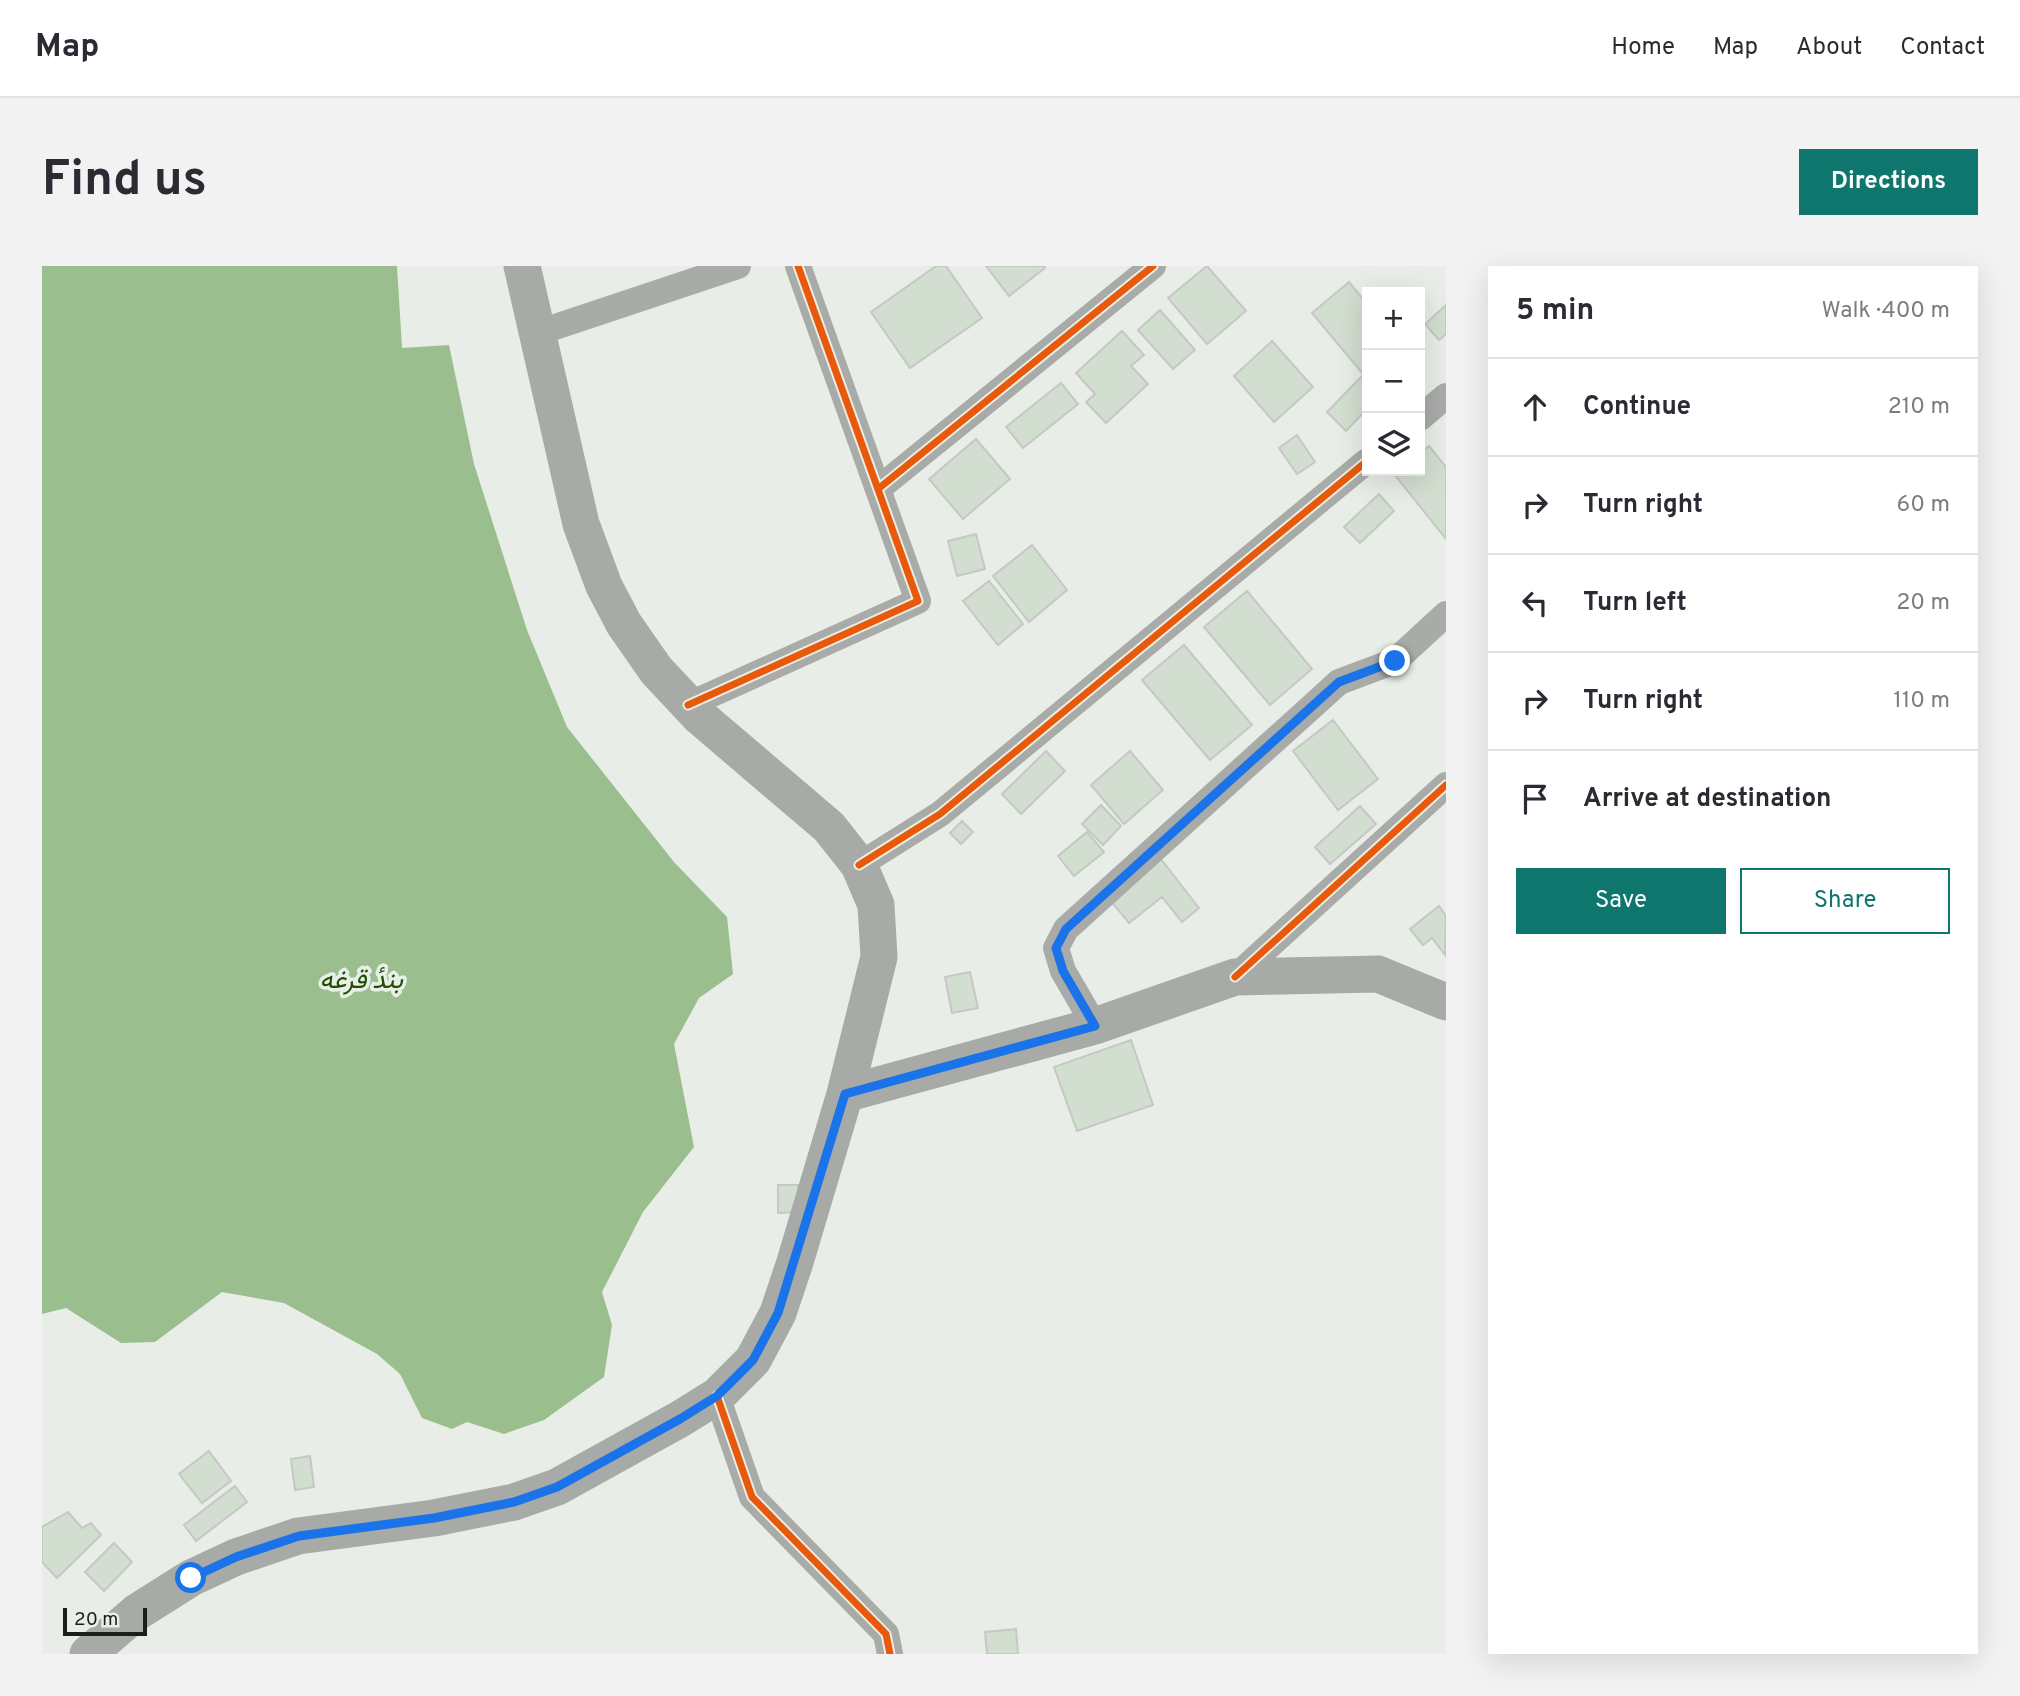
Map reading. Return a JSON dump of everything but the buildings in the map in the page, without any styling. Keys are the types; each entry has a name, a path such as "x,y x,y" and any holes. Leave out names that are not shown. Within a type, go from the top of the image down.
{"main road":[{"path":"88,1654 137,1612 191,1578 236,1557 299,1536 434,1518 514,1502 557,1487 717,1396 753,1360 778,1313 845,1094 879,957 876,905 859,865 829,827 688,705 656,670 624,624 604,586 581,524 522,266"},
{"path":"845,1094 1095,1026 1235,977 1378,974 1444,998"}],"street":[{"path":"537,333 738,266"},
{"path":"688,705 918,601 797,266"},
{"path":"878,489 1153,266"},
{"path":"1425,414 1446,396"},
{"path":"859,865 940,814 1362,465"},
{"path":"1095,1026 1063,971 1056,948 1066,929 1339,682 1395,661 1446,614"},
{"path":"1235,977 1446,785"},
{"path":"717,1396 752,1497 886,1634 890,1654"}],"water":[{"name":"بندٔ قرغه","path":"42,266 397,266 402,348 449,345 474,464 527,630 567,727 674,862 727,917 733,974 699,998 674,1044 694,1147 643,1212 602,1292 612,1325 604,1377 544,1420 504,1434 467,1422 452,1429 422,1418 400,1374 377,1354 284,1303 222,1292 155,1342 121,1343 66,1308 42,1314"}],"cycle path":[{"path":"688,705 918,601 798,266"},
{"path":"878,489 1153,266"},
{"path":"859,865 940,814 1362,465"},
{"path":"1235,977 1446,785"},
{"path":"717,1396 752,1497 886,1634 890,1654"}],"route":[{"path":"191,1578 236,1557 299,1536 434,1518 514,1502 557,1487 717,1396 753,1360 778,1313 845,1094 1095,1026 1063,971 1056,948 1066,929 1339,682 1395,661"}]}
